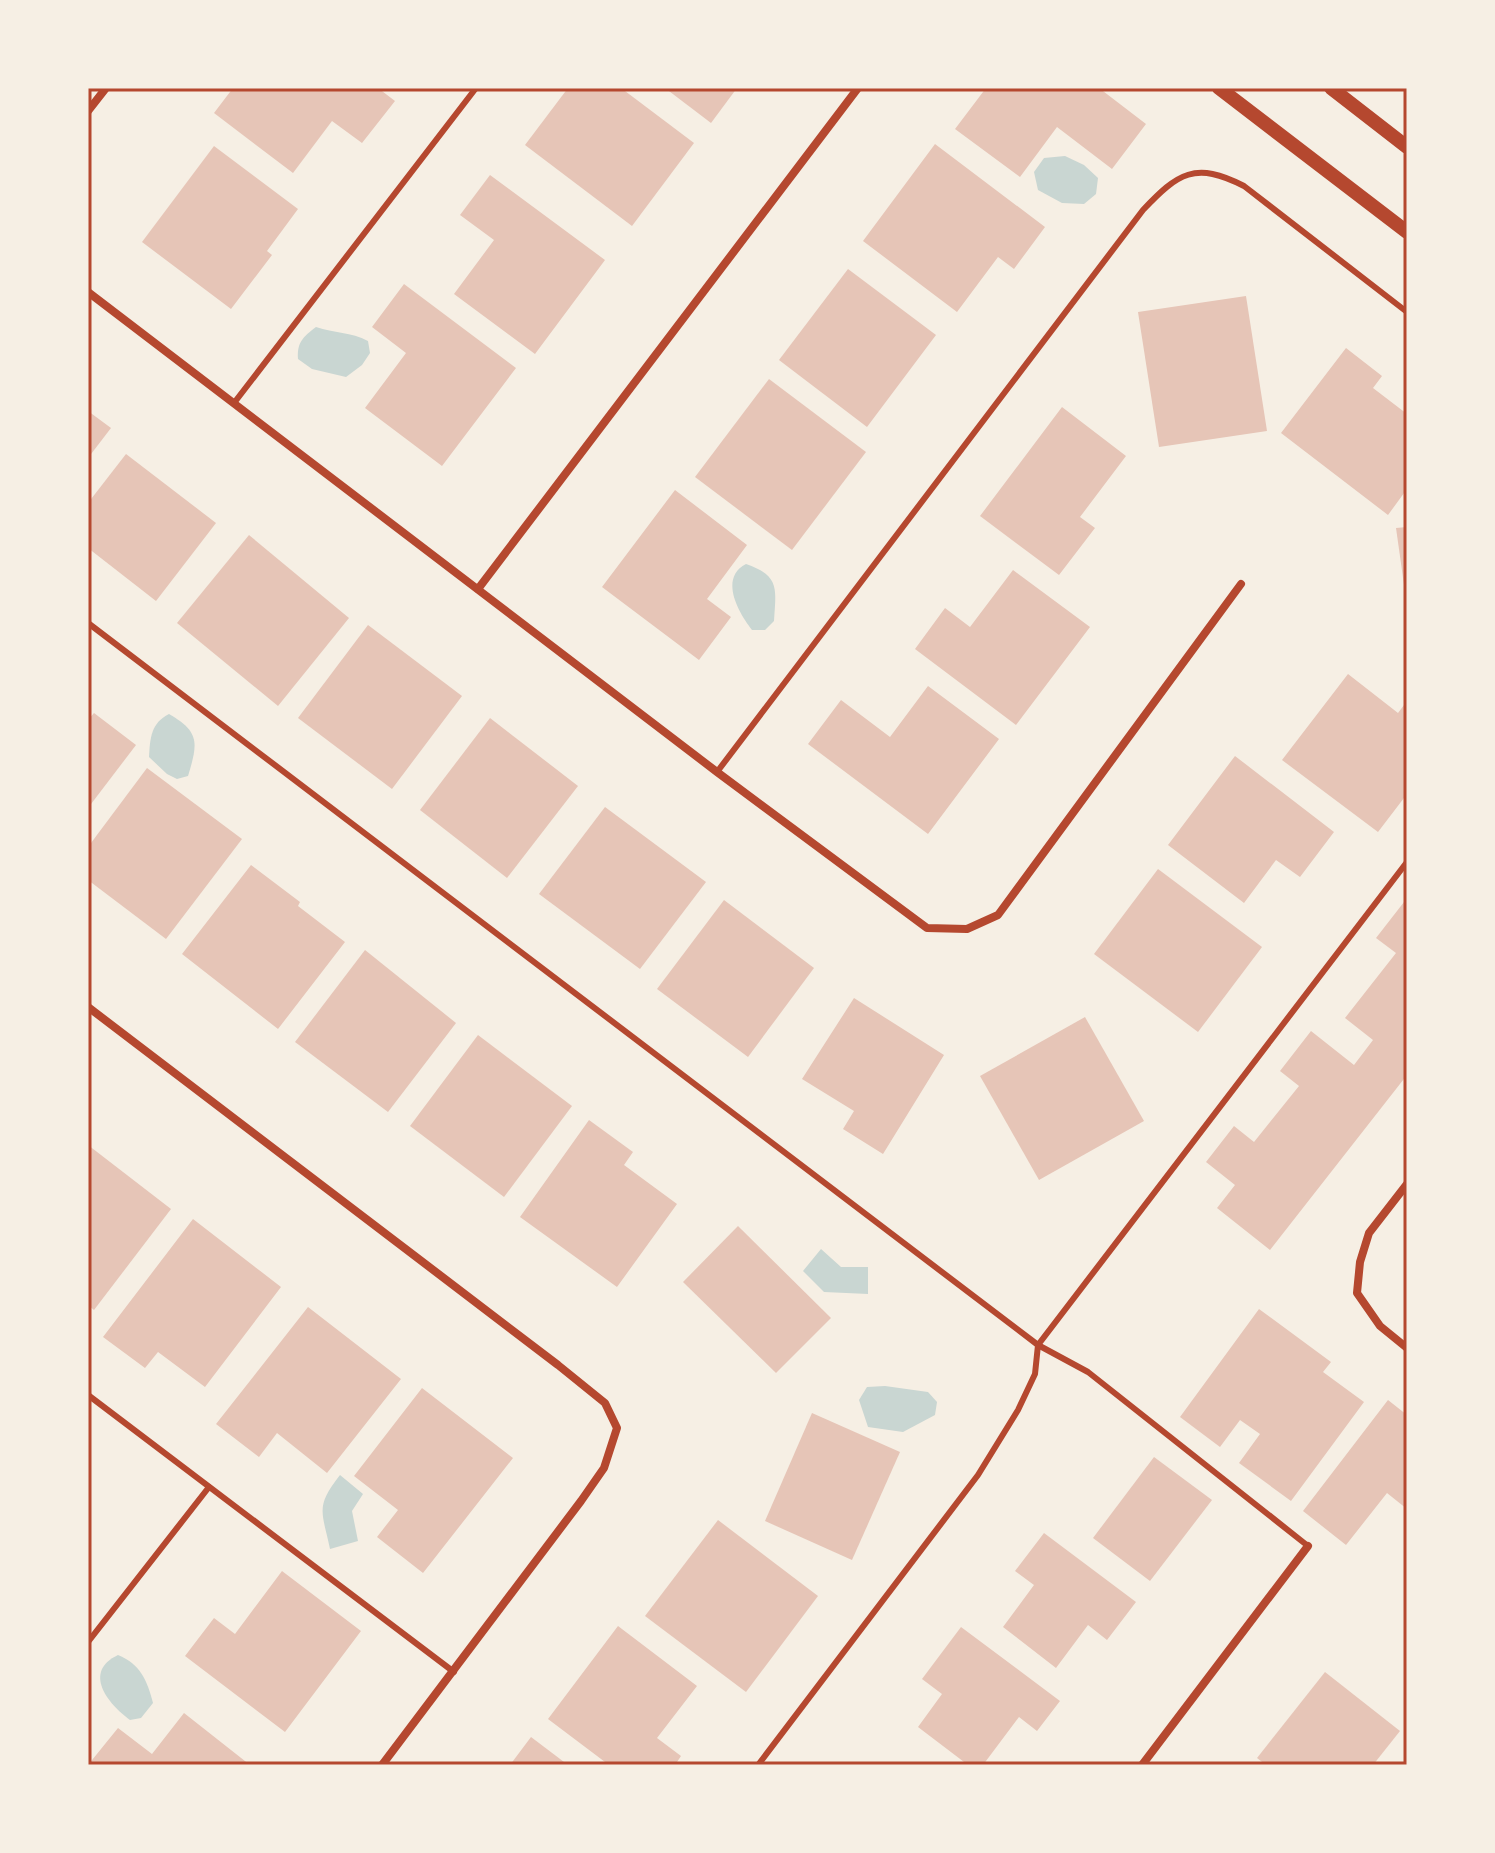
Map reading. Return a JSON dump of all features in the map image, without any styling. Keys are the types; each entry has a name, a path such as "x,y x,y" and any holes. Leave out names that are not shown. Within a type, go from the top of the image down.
{"street":[{"path":"88,111 106,88"},
{"path":"478,589 858,88"},
{"path":"1219,88 1407,232"},
{"path":"1331,88 1407,147"},
{"path":"88,292 717,772 927,928 967,929 998,915 1241,584"},
{"path":"88,1007 558,1365 605,1403 617,1428 604,1468 382,1765"},
{"path":"1407,1184 1369,1233 1360,1262 1357,1293 1380,1326 1407,1348"},
{"path":"1142,1765 1308,1546"}],"lane":[{"path":"234,403 476,88"},
{"path":"717,772 1143,210 1165,187 1184,175 1221,174 1244,186 1407,312"},
{"path":"88,623 1038,1345 1088,1372 1308,1546"},
{"path":"758,1765 978,1475 1018,1410 1035,1374 1038,1345 1407,862"},
{"path":"88,1395 454,1672"},
{"path":"88,1642 209,1487"}],"shaded area":[{"path":"1065,156 1084,165 1098,178 1096,194 1084,204 1062,203 1038,190 1034,172 1044,158"},
{"path":"316,327 368,341 370,353 362,365 346,377 312,369 298,359 298,353 302,340"},
{"path":"746,564 765,573 774,585 774,621 765,630 752,630 734,596 734,578"},
{"path":"169,714 191,733 195,747 188,776 177,779 149,757 155,727"},
{"path":"821,1249 841,1267 868,1267 868,1294 824,1292 803,1271"},
{"path":"885,1386 928,1392 937,1402 935,1415 903,1432 868,1427 859,1400 867,1387"},
{"path":"340,1475 363,1494 352,1511 358,1541 330,1549 323,1517 324,1502"},
{"path":"118,1655 137,1668 148,1687 153,1703 141,1718 130,1720 102,1688 102,1670 107,1662"}],"building":[{"path":"233,88 378,88 395,101 362,143 332,121 293,173 214,113"},
{"path":"568,88 621,88 694,143 632,226 525,145"},
{"path":"665,88 737,88 711,123"},
{"path":"986,88 1099,88 1146,124 1112,169 1057,127 1020,177 955,129"},
{"path":"935,144 1045,227 1014,269 998,257 957,312 863,241"},
{"path":"214,146 298,209 267,251 272,255 231,309 142,242"},
{"path":"490,175 605,260 535,354 454,294 494,240 460,215"},
{"path":"848,269 936,335 867,427 779,360"},
{"path":"404,284 516,368 442,466 365,408 406,353 372,327"},
{"path":"1246,296 1267,431 1159,447 1138,312"},
{"path":"1346,348 1382,376 1373,388 1407,414 1407,489 1388,515 1281,433"},
{"path":"769,379 866,452 792,550 695,477"},
{"path":"1062,407 1126,456 1080,517 1095,528 1059,575 980,516"},
{"path":"88,411 111,428 88,458"},
{"path":"126,454 216,523 156,601 88,548 88,503"},
{"path":"675,490 747,545 707,599 731,617 699,660 602,587"},
{"path":"1407,527 1407,592 1405,592 1396,528"},
{"path":"249,535 349,618 278,706 177,623"},
{"path":"1013,570 1090,627 1016,725 915,649 945,608 970,627"},
{"path":"368,625 462,696 392,789 298,718"},
{"path":"1348,674 1398,713 1407,701 1407,794 1378,832 1282,760"},
{"path":"928,686 999,739 928,834 808,744 841,700 890,737"},
{"path":"94,713 136,745 88,808 88,720"},
{"path":"490,718 578,786 507,878 420,810"},
{"path":"1235,756 1334,832 1300,877 1276,860 1244,903 1168,845"},
{"path":"147,768 242,839 166,939 88,880 88,847"},
{"path":"605,807 706,882 640,969 539,894"},
{"path":"251,865 300,902 298,906 345,942 278,1029 182,954"},
{"path":"1158,869 1262,947 1198,1032 1094,954"},
{"path":"724,900 814,968 748,1057 657,989"},
{"path":"1404,902 1407,904 1407,1075 1270,1250 1217,1208 1235,1185 1206,1162 1234,1126 1254,1142 1299,1086 1280,1071 1311,1031 1354,1065 1373,1040 1345,1018 1396,953 1376,938"},
{"path":"365,950 456,1023 388,1112 295,1042"},
{"path":"854,998 944,1055 883,1154 843,1129 854,1111 802,1079"},
{"path":"1085,1017 1144,1121 1039,1180 980,1076"},
{"path":"478,1035 572,1106 504,1197 410,1126"},
{"path":"589,1120 633,1152 624,1165 677,1204 617,1287 520,1217"},
{"path":"88,1145 171,1209 94,1310 88,1305"},
{"path":"193,1219 281,1287 205,1387 158,1352 145,1368 103,1337"},
{"path":"738,1226 831,1318 776,1373 683,1282"},
{"path":"308,1307 401,1379 327,1473 277,1433 259,1457 216,1424"},
{"path":"1259,1309 1331,1362 1323,1372 1364,1402 1291,1501 1239,1463 1260,1434 1240,1420 1220,1447 1180,1417"},
{"path":"422,1388 513,1458 423,1573 377,1537 398,1510 354,1476"},
{"path":"1388,1400 1407,1415 1407,1509 1387,1493 1346,1545 1303,1511"},
{"path":"812,1413 900,1452 852,1560 765,1521"},
{"path":"1154,1457 1212,1500 1150,1581 1093,1538"},
{"path":"718,1520 818,1596 746,1692 645,1616"},
{"path":"1044,1533 1136,1602 1107,1640 1088,1625 1056,1668 1003,1627 1034,1585 1015,1571"},
{"path":"282,1571 361,1631 285,1732 185,1656 214,1618 235,1634"},
{"path":"618,1626 697,1686 657,1738 681,1756 675,1765 609,1765 548,1719"},
{"path":"961,1627 1060,1701 1037,1731 1019,1717 983,1765 968,1765 918,1727 942,1694 922,1679"},
{"path":"1325,1672 1400,1731 1373,1765 1266,1765 1257,1758"},
{"path":"184,1713 250,1765 88,1765 118,1728 152,1754"},
{"path":"531,1737 568,1765 510,1765"}]}
